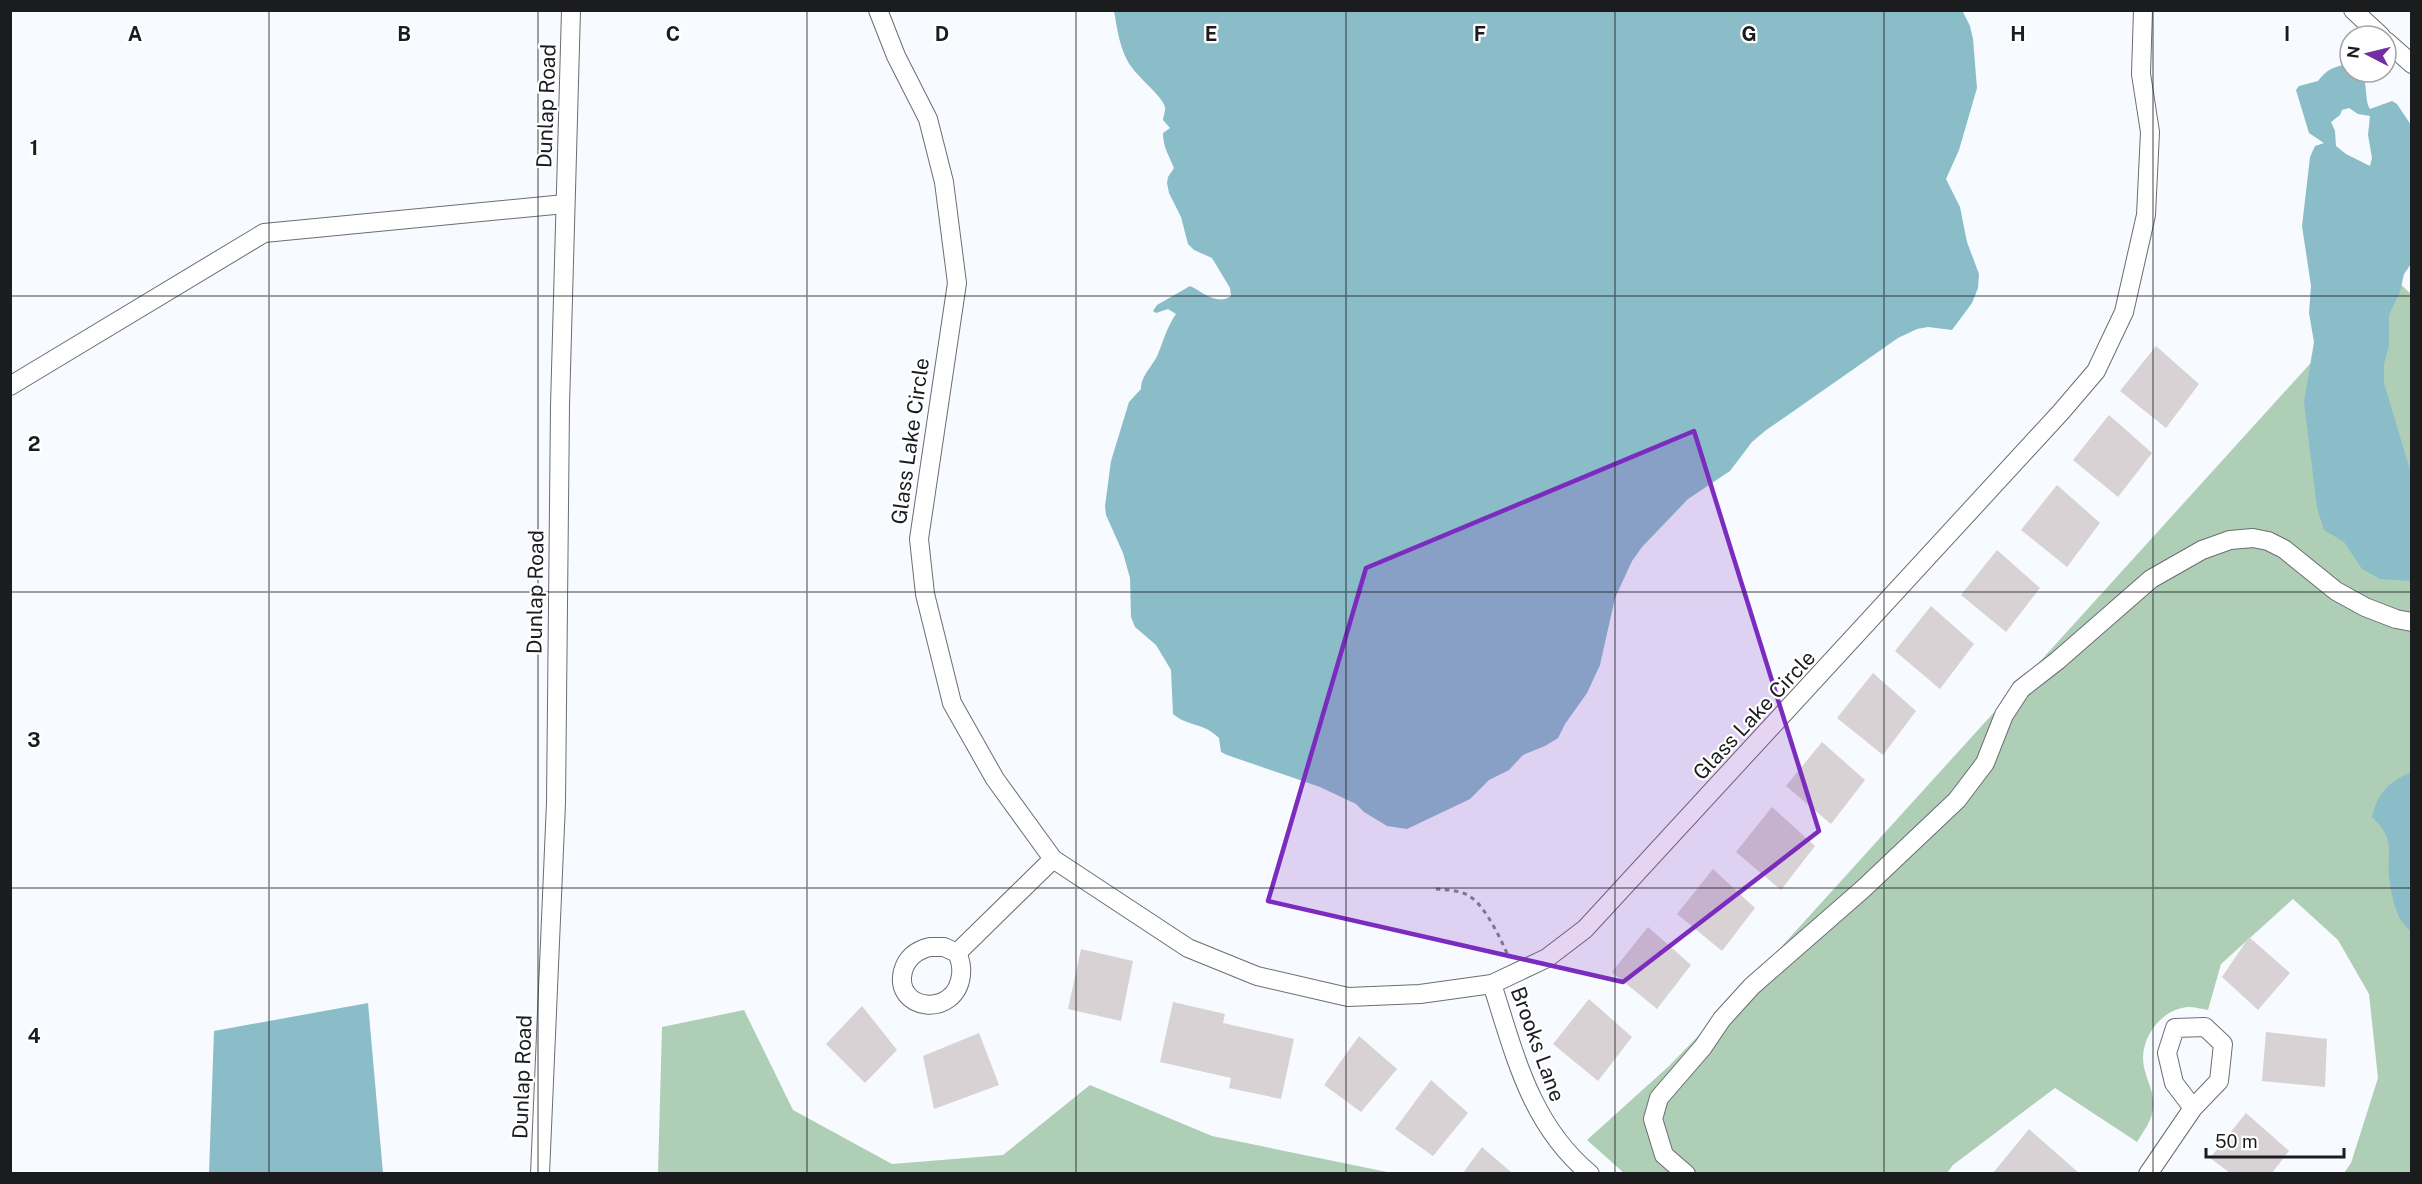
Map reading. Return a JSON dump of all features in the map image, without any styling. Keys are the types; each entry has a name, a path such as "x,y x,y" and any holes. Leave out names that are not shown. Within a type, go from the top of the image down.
{"street":[{"name":"Dunlap Road","path":"540,1173 556,803 560,406 571,10"},
{"name":"Glass Lake Circle","path":"878,10 896,56 928,119 944,182 957,283 919,539 925,594 952,703 994,779 1053,859 1188,948 1257,976 1348,997 1420,994 1492,984 1547,958 1585,929 2017,461 2096,371 2124,312 2146,215 2150,132 2141,74 2143,10"},
{"path":"2353,10 2368,24"},
{"path":"2398,52 2412,64"},
{"path":"10,386 264,233 565,204"},
{"path":"1686,1173 1664,1155 1653,1119 1659,1098 1703,1047 1722,1019 1752,986 1863,889 1958,800 1985,763 2004,715 2021,689 2057,661 2151,579 2202,550 2230,540 2253,538 2268,541 2284,549 2336,591 2365,607 2396,619 2412,622"},
{"path":"957,953 1053,859"},
{"name":"Brooks Lane","path":"1492,984 1518,1065 1539,1115 1571,1158 1590,1173"},
{"path":"2148,1173 2193,1108"}],"path":[{"path":"1436,889 1458,891 1472,897 1482,908 1515,973"}],"highlighted area":[{"path":"1694,431 1819,831 1623,982 1268,901 1366,568"}],"green space":[{"path":"2399,283 2411,294 2411,1173 2344,1173 2351,1163 2378,1078 2369,994 2338,940 2293,899 2221,964 2208,1010 2191,1007 2169,1013 2161,1019 2148,1036 2143,1057 2153,1097 2153,1108 2149,1122 2137,1142 2055,1088 1953,1165 1947,1173 1624,1173 1587,1140 1669,1066 1734,999 2337,334"},
{"path":"744,1010 793,1110 892,1164 1003,1155 1090,1085 1212,1136 1392,1173 658,1173 662,1027"}],"water":[{"path":"1962,10 1970,26 1973,39 1977,88 1959,150 1946,179 1960,207 1967,242 1979,274 1978,288 1972,303 1952,330 1928,327 1917,329 1898,338 1765,431 1752,442 1730,471 1688,499 1642,547 1632,561 1615,598 1600,665 1587,693 1558,738 1523,755 1509,770 1489,780 1470,799 1407,829 1387,826 1364,812 1356,804 1320,787 1227,755 1221,752 1219,738 1213,733 1173,714 1171,670 1156,645 1135,627 1131,617 1130,578 1123,553 1106,515 1105,506 1111,461 1129,402 1141,389 1143,379 1156,358 1176,314 1168,309 1156,313 1153,311 1157,305 1190,286 1215,299 1221,300 1231,296 1230,288 1212,258 1194,250 1188,244 1181,217 1169,193 1167,183 1174,168 1163,138 1163,133 1170,128 1163,120 1165,107 1127,60 1120,42 1114,11"},
{"path":"2338,67 2338,84 2365,84 2370,109 2392,101 2397,104 2411,125 2411,264 2404,274 2400,292 2389,315 2389,346 2384,364 2384,383 2411,473 2411,581 2380,579 2362,569 2344,542 2324,530 2317,508 2304,402 2314,342 2309,313 2311,286 2302,226 2310,157 2315,146 2324,143 2309,133 2296,90 2299,86 2318,81","holes":["2349,108 2358,114 2370,116 2368,135 2372,158 2370,166 2346,154 2336,146 2335,131 2331,122 2340,115 2342,110"]},
{"path":"2411,772 2411,931 2401,921 2393,900 2389,877 2389,846 2386,835 2372,817 2377,801 2386,789 2397,779"},
{"path":"368,1003 383,1173 209,1173 214,1031"}],"building":[{"path":"2156,346 2199,384 2166,428 2120,391"},
{"path":"2109,415 2152,453 2118,497 2073,460"},
{"path":"2057,485 2100,523 2067,567 2021,530"},
{"path":"1997,550 2040,588 2006,632 1961,595"},
{"path":"1931,606 1974,644 1940,689 1895,651"},
{"path":"1873,673 1916,711 1883,755 1837,718"},
{"path":"1822,742 1865,780 1831,824 1786,786"},
{"path":"1772,807 1815,846 1781,890 1736,852"},
{"path":"1713,869 1755,908 1722,951 1677,914"},
{"path":"1648,927 1691,965 1657,1009 1612,972"},
{"path":"2249,937 2290,973 2258,1010 2222,977"},
{"path":"1081,949 1133,961 1121,1021 1068,1009"},
{"path":"1589,999 1632,1037 1598,1081 1553,1044"},
{"path":"1173,1002 1225,1014 1223,1023 1294,1039 1281,1099 1229,1088 1231,1078 1160,1062"},
{"path":"862,1006 897,1050 865,1083 826,1044"},
{"path":"2266,1032 2327,1039 2325,1087 2262,1081"},
{"path":"979,1033 999,1085 934,1109 923,1056"},
{"path":"1359,1036 1397,1069 1361,1112 1324,1085"},
{"path":"1431,1080 1468,1113 1433,1156 1395,1129"},
{"path":"2246,1113 2289,1151 2272,1173 2230,1173 2210,1158"},
{"path":"2029,1129 2079,1173 1993,1173"},
{"path":"1482,1147 1512,1173 1463,1173"}]}
